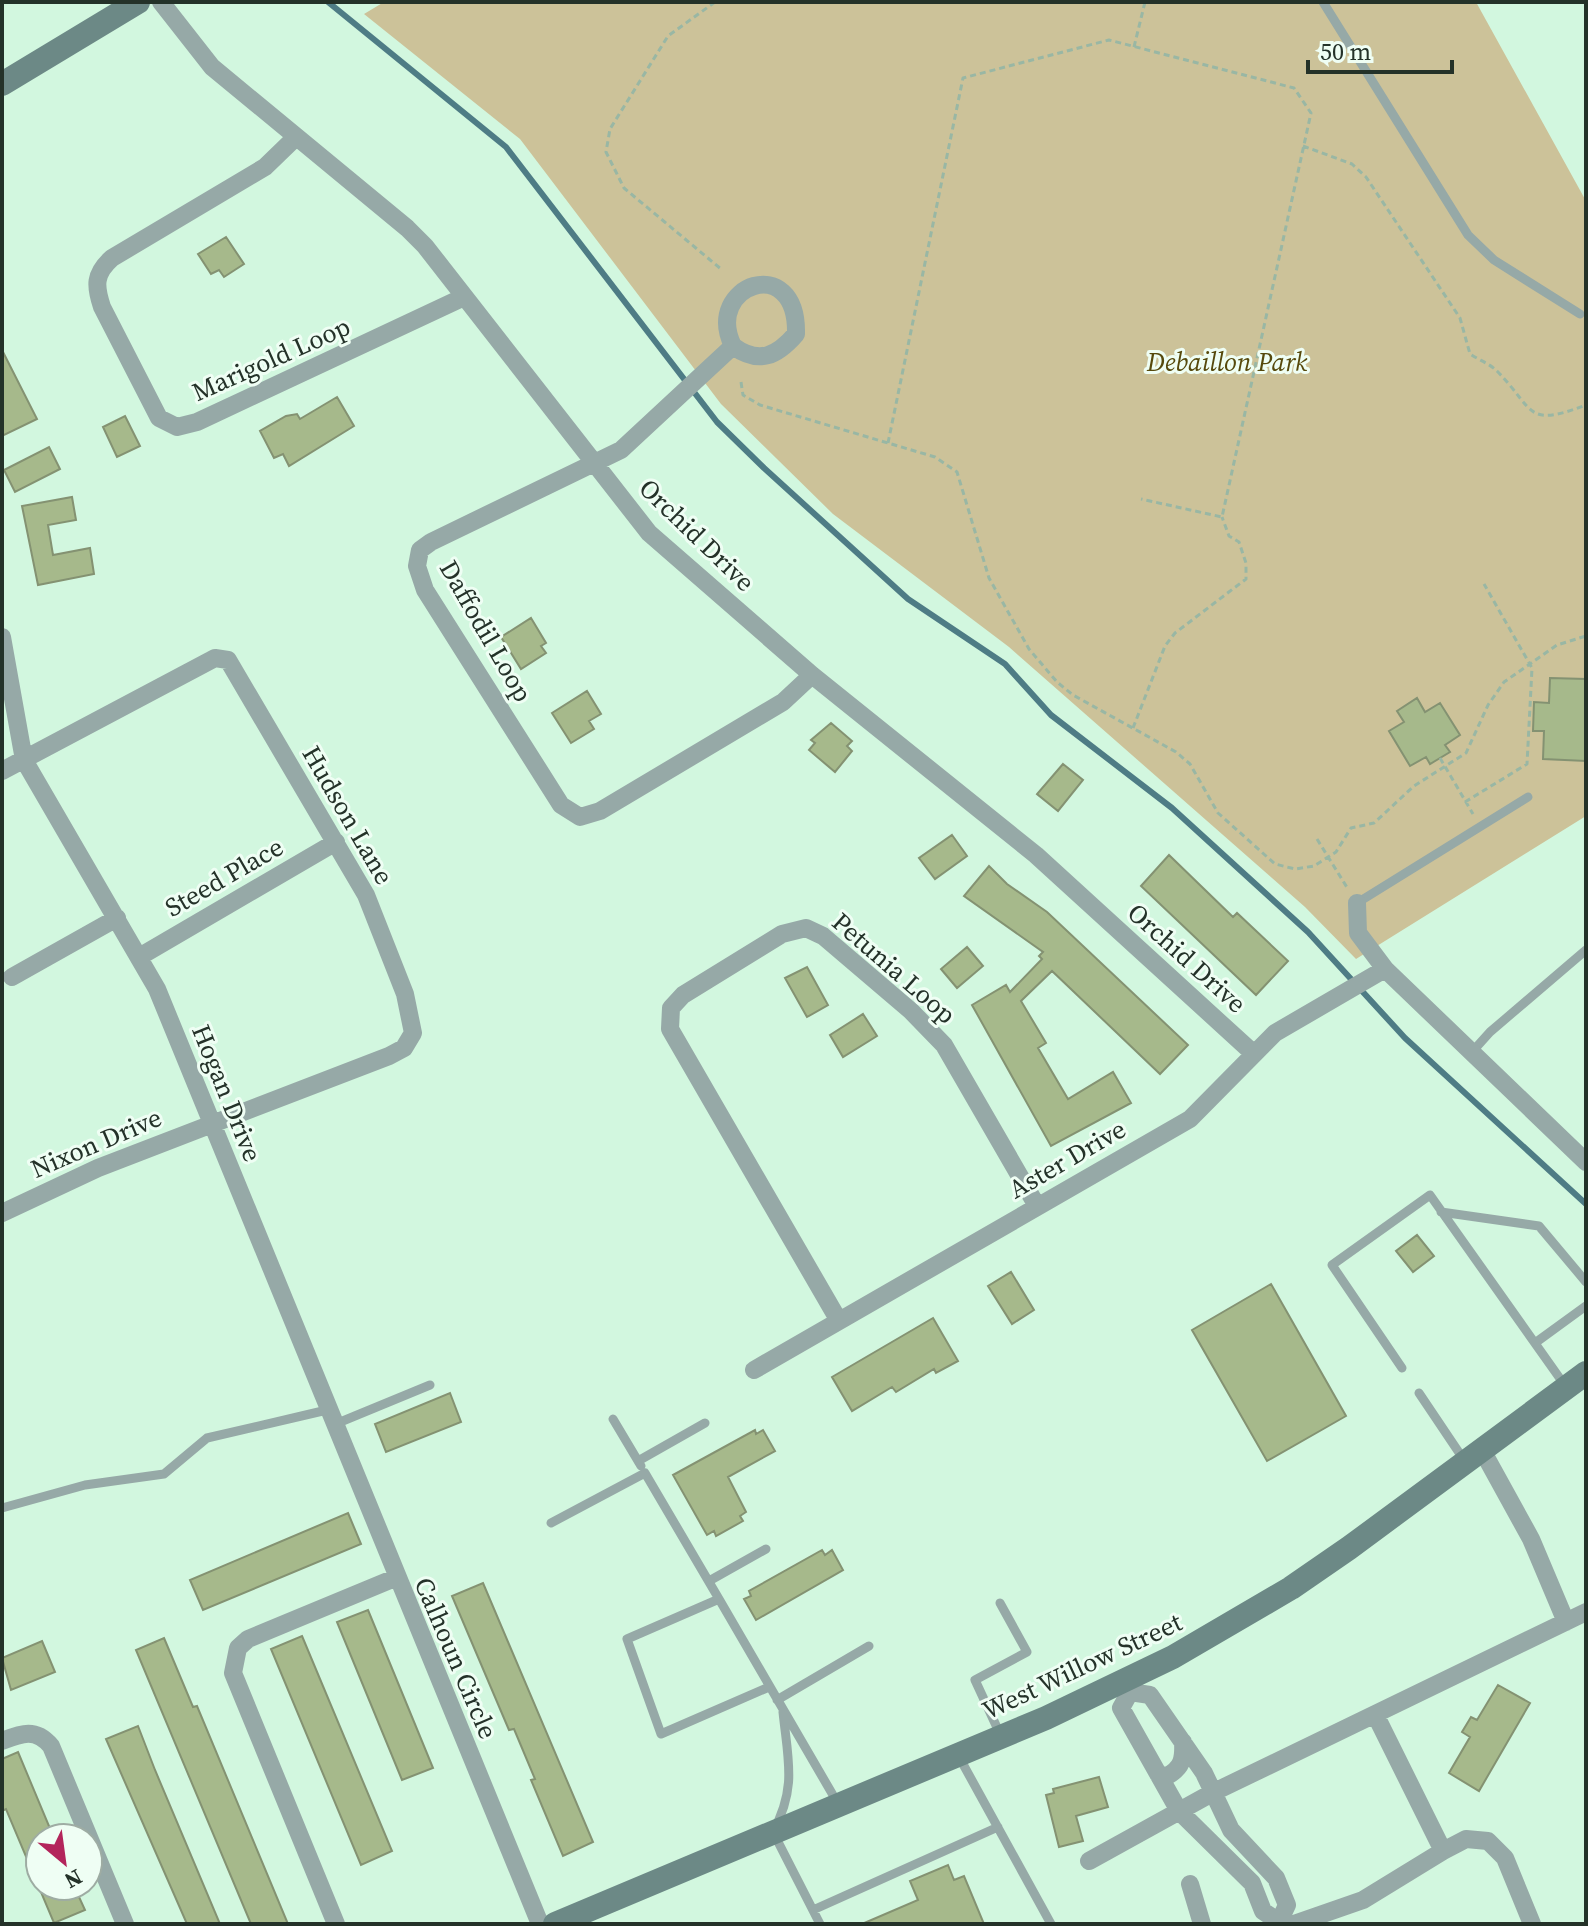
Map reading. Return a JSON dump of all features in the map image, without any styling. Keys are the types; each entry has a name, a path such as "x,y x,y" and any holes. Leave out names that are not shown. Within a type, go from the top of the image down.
{"main road":[{"path":"2,84 138,2"},
{"name":"West Willow Street","path":"555,1924 1127,1687 1291,1588 1586,1373"}],"street":[{"name":"Orchid Drive","path":"161,2 212,67 407,228 649,533 812,675 1036,855 1253,1053"},
{"name":"Marigold Loop","path":"296,137 265,167 100,268 97,291 102,307 159,418 177,427 197,422 464,297"},
{"path":"768,283 787,293 797,311 796,334 781,351 763,358 746,356 733,346 726,333 726,319 731,304 745,288 768,283"},
{"name":"Daffodil Loop","path":"733,346 621,450 431,542 417,556 425,590 561,805 580,817 600,811 783,702 812,675"},
{"name":"Hogan Drive","path":"2,637 24,760 157,989 395,1578"},
{"name":"Hudson Lane","path":"2,771 215,658 228,660 366,895 400,980 413,1033 404,1048 389,1056 212,1123"},
{"name":"Steed Place","path":"139,957 336,842"},
{"path":"1357,903 1358,933 1385,969 1586,1162"},
{"path":"12,977 117,918"},
{"name":"Petunia Loop","path":"839,1321 670,1029 671,1008 683,995 782,934 806,928 823,936 911,1011 944,1045 1037,1206"},
{"name":"Aster Drive","path":"754,1370 1190,1119 1275,1033 1385,969"},
{"name":"Nixon Drive","path":"2,1213 98,1168 212,1123"},
{"path":"1474,1456 1531,1539 1566,1622"},
{"name":"Calhoun Circle","path":"336,1924 237,1685 233,1659 248,1639 395,1578 540,1924"},
{"path":"1089,1861 1212,1793 1586,1612"},
{"path":"1284,1923 1287,1905 1276,1878 1231,1830 1183,1742 1150,1695 1127,1687 1121,1708 1179,1811 1252,1883 1263,1911 1284,1923 1363,1900 1466,1839 1488,1841 1505,1858 1532,1924"},
{"path":"1375,1714 1443,1851"},
{"path":"2,1741 29,1733 37,1734 51,1746 125,1924"},
{"path":"1158,1774 1167,1776 1177,1771 1184,1758 1183,1742"},
{"path":"1190,1884 1202,1924"}],"lane":[{"path":"1323,2 1468,235 1494,260 1580,314"},
{"path":"1357,903 1528,797"},
{"path":"1472,1052 1490,1032 1586,950"},
{"path":"1402,1368 1332,1265 1430,1195 1566,1387"},
{"path":"1441,1212 1539,1226 1586,1282"},
{"path":"1535,1343 1586,1306"},
{"path":"2,1508 85,1485 164,1474 207,1438 330,1418 430,1385"},
{"path":"1419,1393 1474,1456"},
{"path":"613,1419 838,1805"},
{"path":"638,1461 705,1423"},
{"path":"551,1523 645,1473"},
{"path":"709,1581 766,1549"},
{"path":"719,1599 627,1639 661,1734 769,1687"},
{"path":"1000,1603 1027,1652 975,1680 1002,1737"},
{"path":"780,1704 869,1646"},
{"path":"780,1704 790,1781 787,1805 773,1832 820,1924"},
{"path":"958,1755 1051,1924"},
{"path":"813,1910 998,1827"}],"path":[{"path":"715,2 668,36 610,129 606,152 624,188 721,269"},
{"path":"1134,47 1145,2"},
{"path":"888,443 963,78 1109,40 1294,88 1311,113 1222,517 1229,536 1239,542 1246,563 1246,579 1175,633 1165,646 1133,728"},
{"path":"1303,146 1352,164 1366,177 1460,318 1470,354 1495,368 1532,413 1544,418 1586,405"},
{"path":"741,382 743,395 760,405 935,457 957,472 989,578 1029,649 1057,682 1073,695 1176,752 1190,764 1218,813 1275,864 1295,869 1314,866 1336,852 1351,828 1374,823 1414,786 1472,746 1488,705 1504,682 1557,645 1586,636"},
{"path":"1141,499 1222,517"},
{"path":"1465,802 1527,764 1531,665 1484,584"},
{"path":"1440,758 1480,827"},
{"path":"1317,839 1357,903"}],"green space":[{"name":"Debaillon Park","path":"384,2 1476,2 1586,201 1586,816 1356,959 1305,907 1009,647 833,514 721,404 520,139 364,14"}],"building":[{"path":"226,237 244,264 224,277 219,270 211,274 198,254"},
{"path":"2,350 37,419 2,436"},
{"path":"337,397 354,426 289,466 283,454 274,458 260,431 286,416 297,414 300,419"},
{"path":"125,416 140,446 117,457 103,427"},
{"path":"49,447 60,469 15,492 4,470"},
{"path":"72,497 76,520 48,525 53,555 90,548 94,574 38,585 22,506"},
{"path":"531,618 546,643 541,646 546,653 521,669 501,637"},
{"path":"1550,678 1586,679 1586,761 1543,759 1544,731 1533,731 1534,702 1549,703"},
{"path":"587,691 601,714 589,721 594,729 571,743 552,713"},
{"path":"1417,698 1425,712 1440,703 1460,735 1445,745 1450,752 1430,764 1426,757 1410,766 1389,731 1404,722 1397,711"},
{"path":"831,723 852,741 847,746 852,751 835,772 809,750 815,743 811,740"},
{"path":"1063,764 1083,780 1058,811 1037,794"},
{"path":"952,835 967,856 935,879 919,858"},
{"path":"1169,855 1233,917 1237,913 1288,961 1256,995 1141,886"},
{"path":"989,866 1007,884 1047,912 1188,1045 1160,1074 1052,971 1021,1001 1046,1043 1038,1048 1068,1099 1113,1072 1131,1103 1051,1146 972,1005 1006,985 1010,992 1042,959 1039,956 1043,952 964,896"},
{"path":"967,947 983,966 957,988 941,969"},
{"path":"807,967 828,1005 807,1017 785,978"},
{"path":"863,1014 877,1036 843,1057 830,1035"},
{"path":"1417,1235 1434,1256 1413,1272 1396,1251"},
{"path":"1011,1272 1034,1310 1012,1324 988,1286"},
{"path":"1271,1284 1346,1416 1267,1461 1192,1330"},
{"path":"933,1318 958,1361 936,1373 934,1369 896,1392 892,1387 852,1411 832,1377"},
{"path":"450,1393 461,1422 386,1452 375,1424"},
{"path":"755,1430 756,1434 763,1430 775,1451 728,1477 746,1512 740,1516 743,1521 716,1536 714,1531 707,1535 673,1475"},
{"path":"348,1513 361,1544 203,1610 190,1580"},
{"path":"822,1550 825,1555 832,1550 843,1570 756,1620 744,1599 751,1596 749,1591"},
{"path":"483,1583 593,1842 563,1856 531,1780 535,1779 514,1729 509,1730 452,1596"},
{"path":"368,1610 433,1768 402,1780 337,1622"},
{"path":"302,1636 392,1851 361,1865 271,1649"},
{"path":"164,1638 193,1707 197,1706 288,1924 251,1924 136,1650"},
{"path":"42,1641 55,1672 11,1690 2,1658"},
{"path":"1498,1685 1530,1703 1479,1791 1449,1773 1470,1737 1462,1732 1471,1717 1477,1720"},
{"path":"138,1726 220,1924 187,1924 106,1739"},
{"path":"18,1752 47,1822 24,1822 24,1852 6,1809 2,1811 2,1759"},
{"path":"1099,1777 1108,1807 1076,1816 1083,1841 1059,1847 1046,1795 1054,1793 1053,1789"},
{"path":"948,1865 954,1880 964,1876 984,1924 862,1924 918,1900 910,1881"},
{"path":"45,1902 81,1902 85,1910 54,1923"}],"waterway":[{"path":"328,2 506,147 717,422 764,468 908,599 1005,664 1051,715 1172,808 1308,932 1405,1038 1586,1204"}]}
